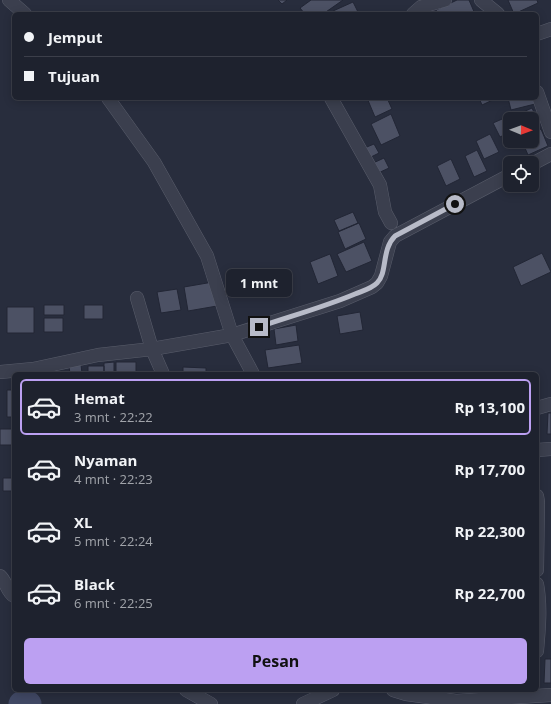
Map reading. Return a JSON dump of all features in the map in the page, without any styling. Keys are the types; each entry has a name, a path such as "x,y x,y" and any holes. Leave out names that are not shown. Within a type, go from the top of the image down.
{"street":[{"path":"9,0 23,12"},
{"path":"415,12 422,6 445,0"},
{"path":"481,0 496,12"},
{"path":"539,33 551,29"},
{"path":"539,98 551,132"},
{"path":"109,100 154,162 207,256 232,335 251,372"},
{"path":"331,100 380,185 385,212 391,223"},
{"path":"539,160 551,154"},
{"path":"0,372 33,372 98,356 152,349 232,335 340,301 372,288 378,283 390,242 395,236 503,179"},
{"path":"137,298 152,349 162,372"},
{"path":"539,407 551,404"},
{"path":"539,450 551,449"},
{"path":"0,576 4,580 10,594 12,595"},
{"path":"539,594 539,628"},
{"path":"190,692 211,704"},
{"path":"303,704 329,692"},
{"path":"400,692 406,694 457,696 533,693 551,695"}],"building":[{"path":"278,0 287,0 282,4"},
{"path":"311,0 343,0 326,12 303,12 300,8"},
{"path":"457,0 469,0 474,12 437,12 436,10"},
{"path":"508,0 537,0 538,3 518,12 513,12"},
{"path":"353,2 358,12 334,12 333,11"},
{"path":"368,100 388,100 392,109 375,117"},
{"path":"480,100 493,100 482,105"},
{"path":"508,100 534,100 535,104 511,110"},
{"path":"532,108 534,112 523,112"},
{"path":"391,114 400,136 381,145 371,124"},
{"path":"503,119 503,136 500,137 493,123"},
{"path":"541,129 548,146 528,155 525,148 539,148 539,130"},
{"path":"490,134 499,152 484,159 476,141"},
{"path":"374,144 379,153 367,159 362,149"},
{"path":"477,150 487,171 474,177 465,156"},
{"path":"384,158 389,168 376,174 371,164"},
{"path":"451,159 460,179 446,186 437,166"},
{"path":"353,212 358,223 339,231 334,220"},
{"path":"359,223 366,239 345,249 338,232"},
{"path":"364,242 372,261 346,272 337,254"},
{"path":"542,253 551,272 521,286 513,267"},
{"path":"330,254 338,276 318,284 310,262"},
{"path":"213,282 217,306 188,311 184,287"},
{"path":"177,289 181,310 161,313 157,292"},
{"path":"44,305 64,305 64,315 44,315"},
{"path":"84,305 103,305 103,319 84,319"},
{"path":"7,307 34,307 34,333 7,333"},
{"path":"360,312 363,330 340,334 337,316"},
{"path":"44,318 63,318 63,332 44,332"},
{"path":"296,325 298,341 276,345 274,329"},
{"path":"299,345 302,363 268,368 265,350"},
{"path":"114,362 114,372 104,372 104,363"},
{"path":"116,362 136,362 136,372 116,372"},
{"path":"81,364 82,372 70,372 69,366"},
{"path":"88,366 104,366 104,372 88,372"},
{"path":"183,367 206,368 206,372 183,372"},
{"path":"7,390 12,390 12,417 7,417"},
{"path":"548,413 551,413 551,434 547,434"},
{"path":"0,429 12,429 12,445 0,445"},
{"path":"3,478 12,478 12,491 3,491"},
{"path":"545,659 551,659 551,683 544,683"}],"waterway":[{"path":"21,704 29,704"}],"route":[{"path":"259,327 340,301 372,288 378,283 387,249 395,236 455,204"}]}
